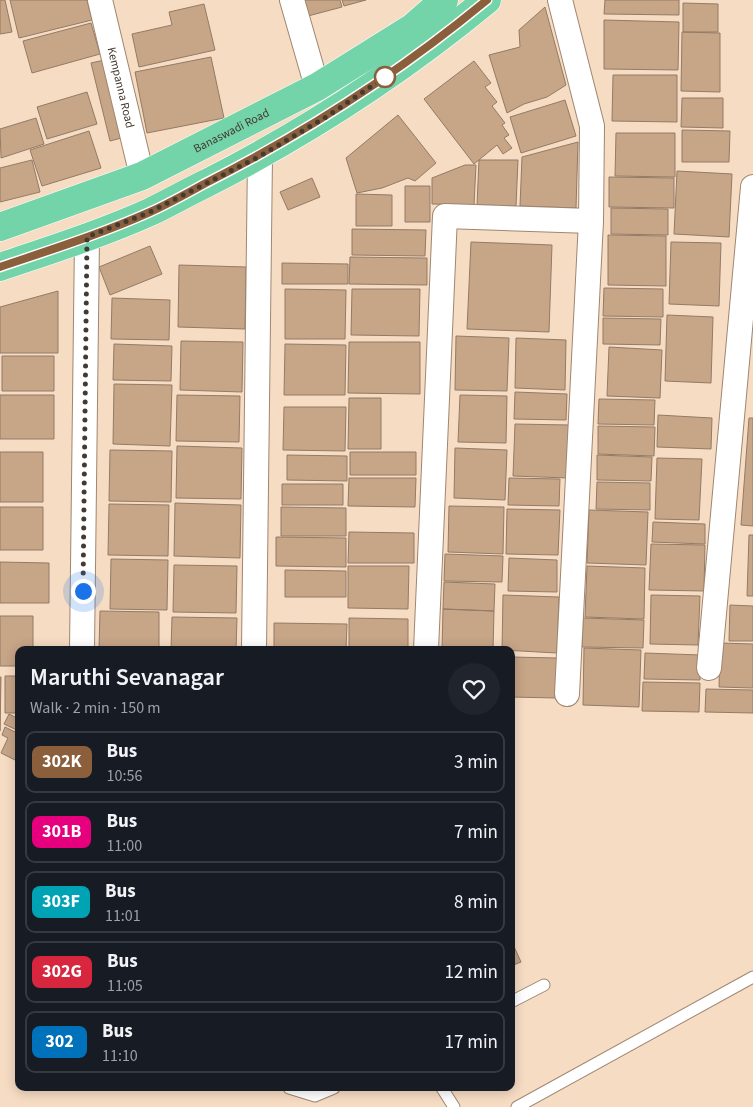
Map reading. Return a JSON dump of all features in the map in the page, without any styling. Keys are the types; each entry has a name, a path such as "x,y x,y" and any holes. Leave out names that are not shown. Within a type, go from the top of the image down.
{"main road":[{"name":"Banaswadi Road","path":"0,227 142,176 317,87 413,27 444,0"},
{"path":"0,267 87,237 150,212 260,156 326,117 427,48 486,0"}],"street":[{"name":"Kempanna Road","path":"100,0 142,176"},
{"path":"292,0 317,87"},
{"path":"560,0 592,126 591,221 567,694"},
{"path":"254,646 260,156"},
{"path":"709,668 753,186"},
{"path":"426,646 445,216 591,221"},
{"path":"82,646 87,237"}],"lane":[{"path":"517,1107 753,977"},
{"path":"515,1000 544,985"},
{"path":"299,1091 315,1096 327,1091"},
{"path":"444,1091 454,1107"}],"building":[{"path":"0,0 5,0 12,32 0,34"},
{"path":"10,0 87,0 92,20 19,38"},
{"path":"303,0 340,0 342,7 308,16"},
{"path":"342,0 366,0 344,6"},
{"path":"605,0 679,0 679,15 604,14"},
{"path":"683,3 718,4 718,32 683,32"},
{"path":"204,4 215,50 139,67 132,34 172,25 169,12"},
{"path":"545,7 566,85 547,97 524,104 507,113 489,55 520,47 519,30"},
{"path":"604,20 679,22 678,70 604,69"},
{"path":"91,23 100,54 32,73 23,41"},
{"path":"682,32 720,33 720,92 681,91"},
{"path":"211,57 224,118 147,133 135,72"},
{"path":"109,59 129,136 110,141 91,63"},
{"path":"474,61 491,83 485,87 497,102 492,106 505,123 502,125 509,135 504,138 512,148 503,154 497,145 474,164 424,99"},
{"path":"613,75 677,75 677,122 612,121"},
{"path":"87,92 97,124 47,139 37,107"},
{"path":"682,98 723,98 723,128 681,127"},
{"path":"565,100 576,136 521,153 510,117"},
{"path":"398,115 436,163 415,181 408,178 382,188 357,193 346,158"},
{"path":"36,118 44,144 1,158 0,129"},
{"path":"682,130 730,131 729,162 682,162"},
{"path":"89,131 101,168 42,186 30,150"},
{"path":"616,133 675,133 675,177 615,176"},
{"path":"578,142 576,208 520,206 522,157"},
{"path":"32,160 40,192 0,202 0,168"},
{"path":"479,160 518,160 516,206 477,205"},
{"path":"465,165 476,165 474,205 432,204 432,178"},
{"path":"677,171 732,174 729,237 674,234"},
{"path":"609,177 674,178 674,208 609,207"},
{"path":"312,178 320,197 288,210 280,192"},
{"path":"405,186 430,186 430,222 405,222"},
{"path":"356,194 392,195 392,226 356,226"},
{"path":"611,208 668,209 668,235 611,234"},
{"path":"352,229 426,230 425,256 352,255"},
{"path":"608,235 666,236 666,286 608,285"},
{"path":"471,242 552,245 549,332 467,329"},
{"path":"671,242 721,243 719,306 669,304"},
{"path":"150,246 162,274 110,295 99,267"},
{"path":"350,257 427,258 427,285 349,284"},
{"path":"282,263 348,264 348,284 282,284"},
{"path":"179,265 246,267 245,329 178,327"},
{"path":"604,288 663,289 663,317 603,316"},
{"path":"285,289 346,290 345,339 285,339"},
{"path":"352,289 420,289 419,336 351,335"},
{"path":"58,291 58,353 0,353 0,307"},
{"path":"112,298 170,300 169,340 111,339"},
{"path":"667,315 713,317 711,383 665,381"},
{"path":"603,318 661,319 660,345 603,344"},
{"path":"456,336 509,338 507,391 455,390"},
{"path":"516,338 566,340 565,390 515,388"},
{"path":"181,341 243,342 242,392 180,390"},
{"path":"349,342 420,342 420,394 348,393"},
{"path":"114,344 172,346 171,381 113,380"},
{"path":"285,344 346,345 345,395 284,395"},
{"path":"609,347 662,350 660,398 607,396"},
{"path":"2,356 54,356 54,391 2,391"},
{"path":"114,384 172,385 170,446 113,444"},
{"path":"515,392 567,394 566,420 514,419"},
{"path":"0,395 54,395 54,439 0,439"},
{"path":"177,395 240,396 239,442 176,441"},
{"path":"460,395 507,396 506,443 458,442"},
{"path":"349,398 381,398 381,449 348,449"},
{"path":"599,399 655,400 654,425 598,424"},
{"path":"284,407 346,407 345,451 283,450"},
{"path":"658,415 712,418 711,449 657,447"},
{"path":"749,418 753,418 753,526 741,525"},
{"path":"515,424 570,425 568,478 513,476"},
{"path":"598,426 655,427 654,456 598,454"},
{"path":"177,446 242,448 241,499 176,498"},
{"path":"455,448 507,450 505,500 454,498"},
{"path":"110,450 172,451 171,502 109,501"},
{"path":"0,452 43,452 43,502 0,502"},
{"path":"350,452 416,452 416,475 350,475"},
{"path":"287,455 347,456 347,481 287,480"},
{"path":"597,455 652,457 651,481 597,480"},
{"path":"657,458 702,459 699,520 655,519"},
{"path":"349,478 416,478 415,507 348,506"},
{"path":"509,478 560,479 559,506 508,505"},
{"path":"597,482 650,483 650,510 596,509"},
{"path":"282,484 343,484 343,505 282,505"},
{"path":"175,503 241,505 240,558 174,556"},
{"path":"109,504 169,505 168,556 108,555"},
{"path":"449,506 504,507 503,554 448,552"},
{"path":"0,507 43,507 43,550 0,550"},
{"path":"281,507 346,508 346,536 281,536"},
{"path":"507,509 560,510 558,555 506,554"},
{"path":"589,510 648,512 646,565 587,563"},
{"path":"653,522 705,524 705,544 652,542"},
{"path":"349,532 414,533 414,563 348,563"},
{"path":"749,535 753,535 753,596 747,596"},
{"path":"276,537 346,538 346,567 276,566"},
{"path":"651,544 705,545 704,591 649,590"},
{"path":"445,554 503,556 502,582 444,581"},
{"path":"509,558 557,560 557,592 508,591"},
{"path":"111,559 168,560 167,610 110,609"},
{"path":"0,562 49,563 49,603 0,603"},
{"path":"174,565 237,566 236,613 173,612"},
{"path":"348,566 409,566 408,609 348,608"},
{"path":"587,566 645,568 644,619 585,617"},
{"path":"285,570 346,571 346,597 285,597"},
{"path":"444,582 495,584 494,611 443,609"},
{"path":"503,595 559,597 557,653 515,651 515,646 502,646"},
{"path":"651,595 700,596 698,645 650,644"},
{"path":"730,605 753,606 753,641 729,641"},
{"path":"443,609 494,611 493,646 442,646"},
{"path":"100,611 159,612 159,646 99,646"},
{"path":"0,616 33,616 33,646 15,646 15,666 0,666"},
{"path":"172,617 237,618 236,646 171,646"},
{"path":"349,618 408,619 408,646 349,646"},
{"path":"583,618 644,620 643,648 582,647"},
{"path":"274,623 347,624 346,646 274,646"},
{"path":"720,643 753,644 753,688 719,687"},
{"path":"584,648 641,650 639,707 583,705"},
{"path":"645,653 700,655 700,680 644,679"},
{"path":"515,657 557,658 556,698 515,697"},
{"path":"5,676 15,676 15,713 5,713"},
{"path":"0,677 1,677 0,731"},
{"path":"643,682 700,683 699,712 642,711"},
{"path":"706,689 753,690 753,713 705,712"},
{"path":"9,714 15,717 15,729 4,724"},
{"path":"5,727 15,732 15,760 1,753 8,738 2,735"},
{"path":"515,949 521,962 515,964"}],"bus line":[{"name":"302K","path":"0,267 87,237 150,212 260,156 326,117 427,48 487,0"}],"route":[{"path":"83,591 87,237 150,212 260,156 326,117 385,77"}]}
